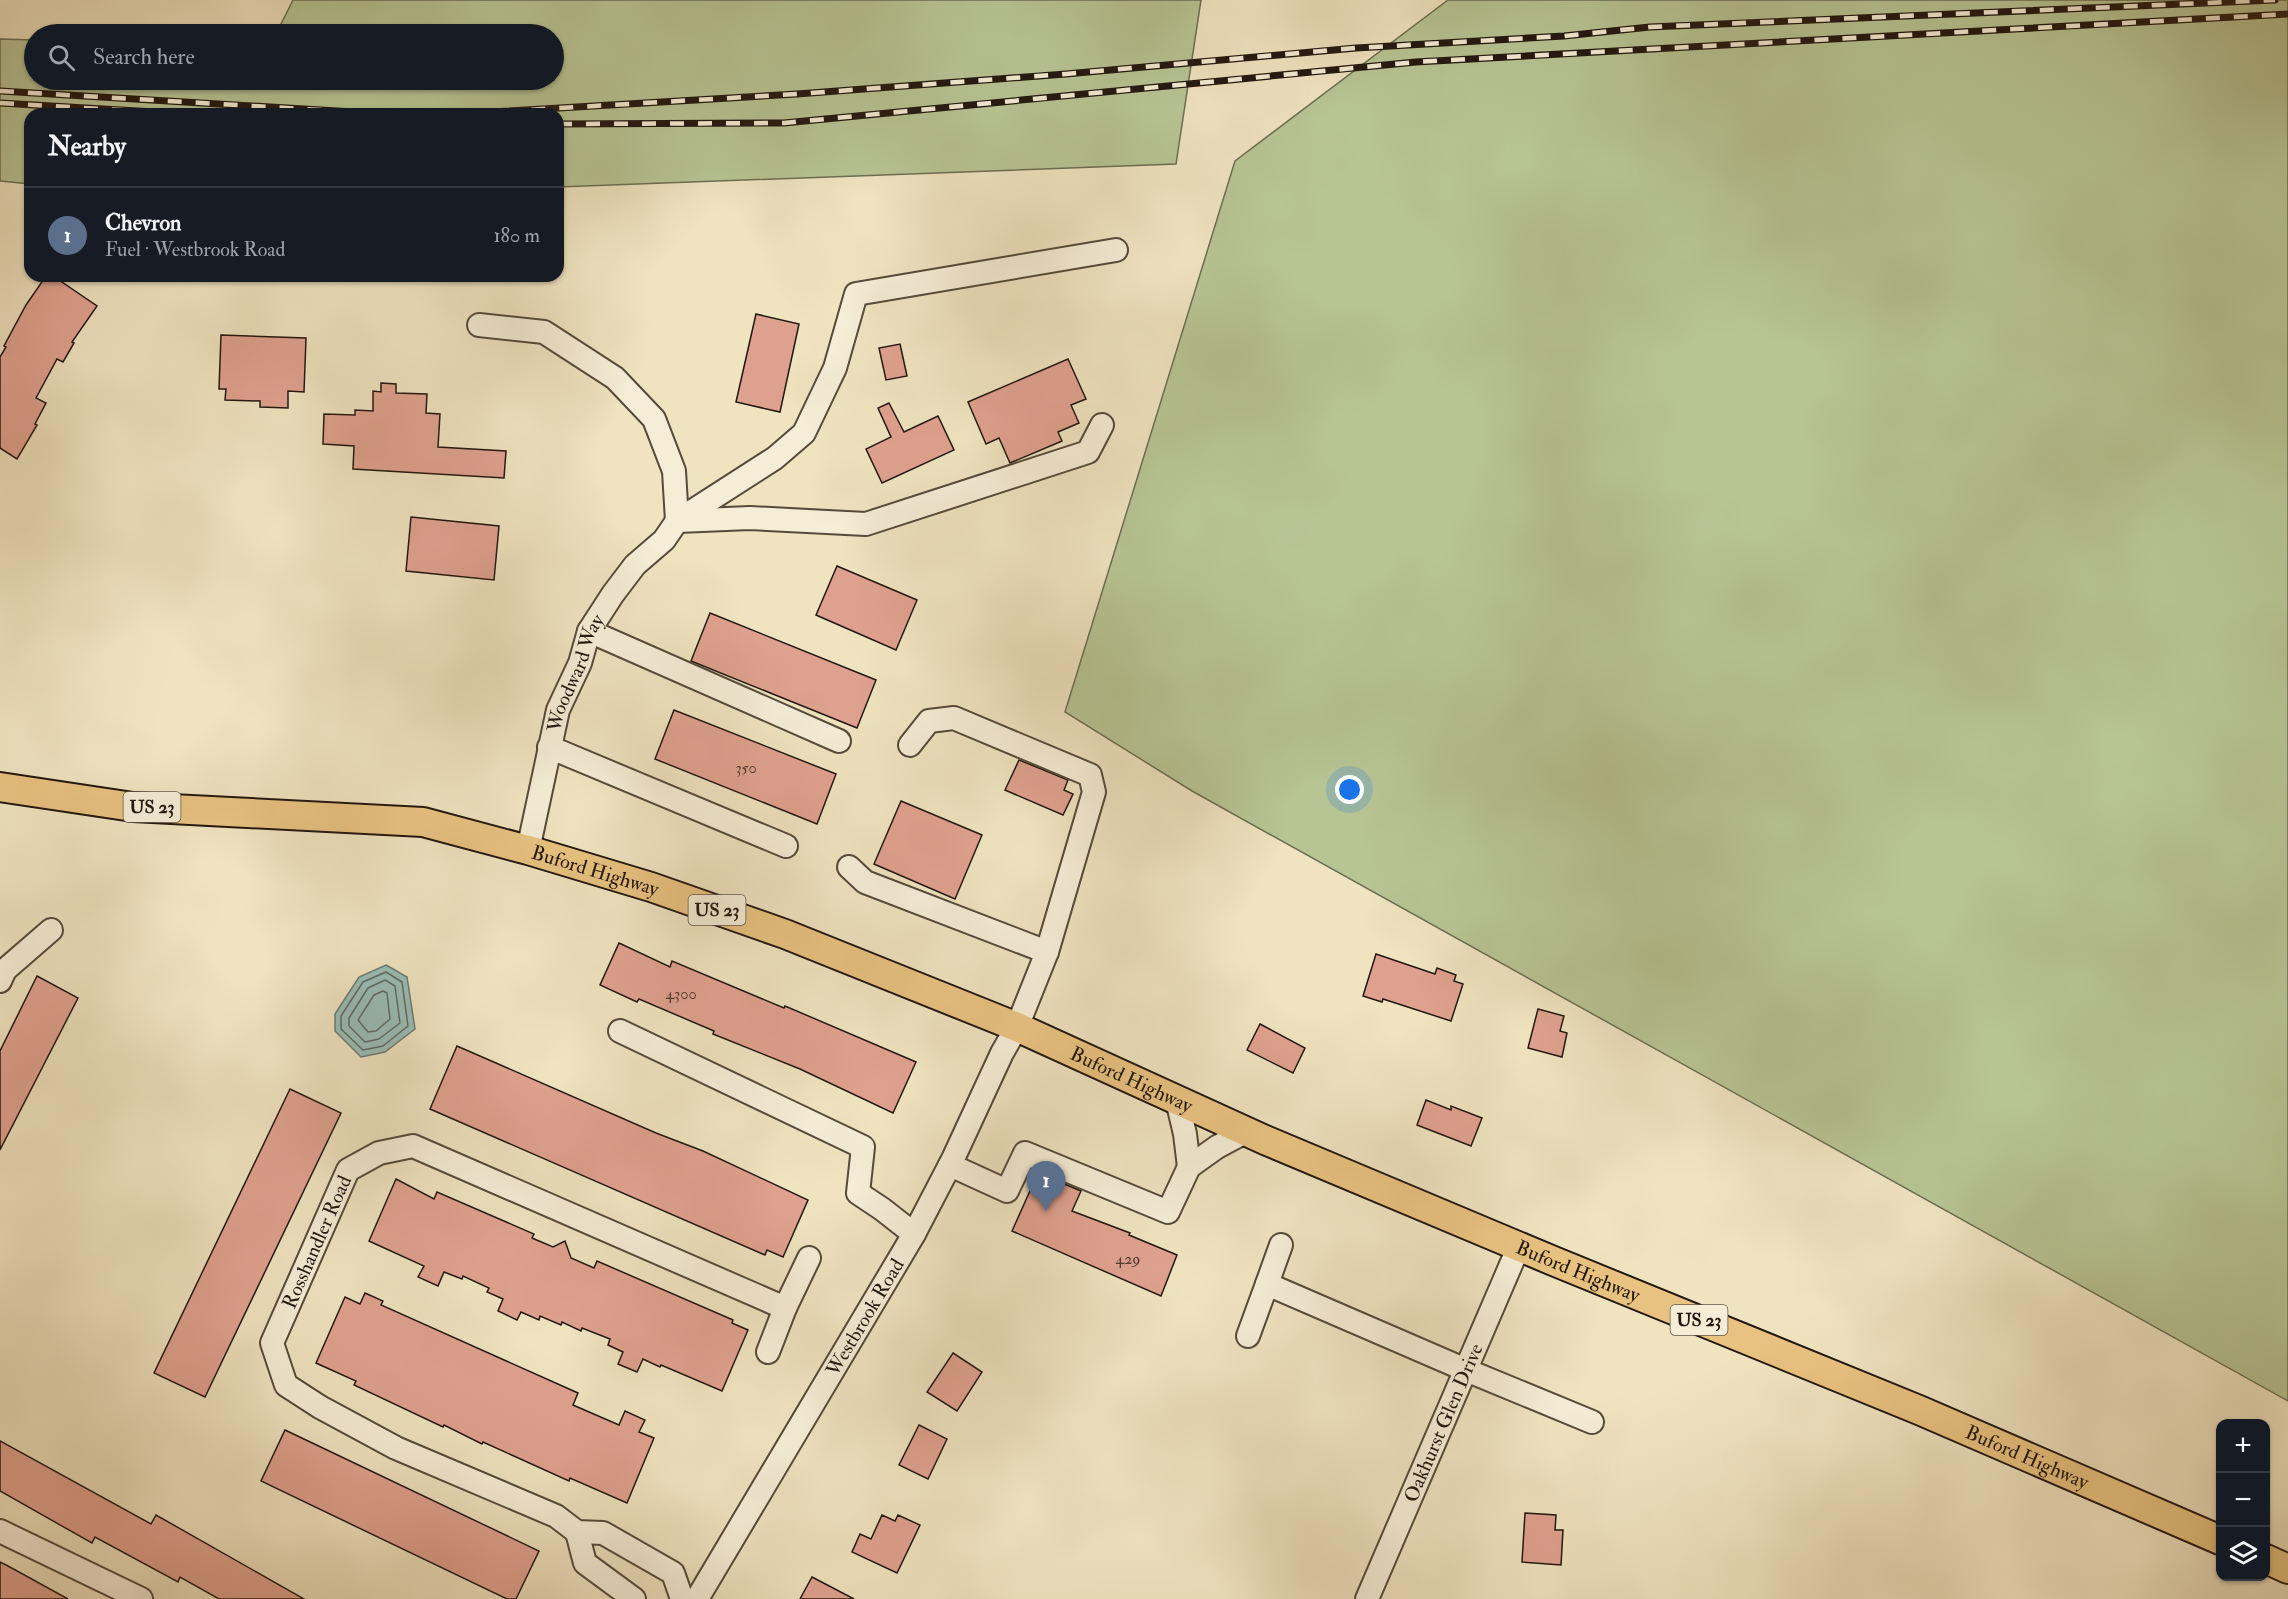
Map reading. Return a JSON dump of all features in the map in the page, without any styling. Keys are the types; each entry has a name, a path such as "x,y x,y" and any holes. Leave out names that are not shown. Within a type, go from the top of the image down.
{"main road":[{"name":"Buford Highway","path":"0,787 133,807 423,822 528,850 651,887 774,930 1017,1028 1246,1131 1919,1410 2216,1538"},
{"path":"2270,1561 2288,1569"}],"street":[{"name":"Woodward Way","path":"528,850 558,710 580,663 589,631 635,565 664,540 677,521 775,458 804,433 835,368 856,294 1116,250"},
{"path":"479,325 544,332 615,378 654,419 674,471 677,521 750,518 867,524 1088,452 1102,425"},
{"path":"589,631 839,741"},
{"name":"Westbrook Road","path":"697,1599 914,1234 950,1165 1002,1053 1017,1028 1047,952 1095,792 1090,775 954,718 929,721 910,745"},
{"path":"549,747 786,846"},
{"path":"849,867 865,882 1047,952"},
{"path":"0,981 5,970 51,930"},
{"path":"620,1031 863,1147 858,1193 914,1234"},
{"path":"1177,1100 1185,1134 1189,1167"},
{"path":"950,1165 1006,1191 1025,1153 1168,1212 1189,1167 1217,1147 1246,1131"},
{"name":"Rosshandler Road","path":"682,1599 673,1573 603,1533 577,1532 556,1516 396,1448 320,1407 286,1385 272,1343 348,1170 379,1153 413,1146 785,1308"},
{"path":"1248,1336 1281,1245"},
{"name":"Oakhurst Glen Drive","path":"1367,1599 1519,1246"},
{"path":"768,1352 785,1308 809,1258"},
{"path":"1267,1284 1592,1422"},
{"path":"0,1531 141,1599"},
{"path":"577,1532 585,1563 634,1599"}],"green space":[{"path":"293,0 1201,0 1176,164 564,187 564,108 24,108 24,183 0,181 0,39 24,40 24,90 564,90 564,24 281,24"},
{"path":"1448,0 2288,0 2288,1401 1192,791 1065,712 1235,161"}],"water":[{"path":"386,965 407,977 415,1029 385,1052 361,1057 335,1031 335,1014 359,977"}],"building":[{"path":"42,282 62,282 97,306 72,342 74,343 63,362 57,359 36,398 46,403 35,424 37,425 17,459 0,448 0,357 26,305"},
{"path":"756,314 799,324 780,412 736,402"},
{"path":"221,335 306,338 304,392 288,391 288,408 260,407 260,401 225,400 226,389 219,389"},
{"path":"900,344 907,376 886,380 879,348"},
{"path":"1068,359 1086,399 1071,405 1079,423 1058,432 1062,441 1010,463 999,438 986,444 968,402"},
{"path":"381,383 396,384 396,393 427,394 426,413 440,414 438,447 506,451 504,478 353,469 354,446 323,444 324,414 355,415 355,410 373,411 373,391 381,392"},
{"path":"889,403 904,432 938,416 954,450 882,483 866,449 891,437 878,408"},
{"path":"411,517 499,526 494,580 406,571"},
{"path":"837,566 917,600 896,650 816,615"},
{"path":"710,613 876,680 857,728 691,661"},
{"path":"674,710 836,774 817,824 655,759"},
{"path":"1019,760 1068,780 1064,790 1073,794 1063,815 1005,790"},
{"path":"901,801 982,835 955,899 874,864"},
{"path":"619,943 670,967 672,961 916,1062 893,1113 800,1069 713,1034 714,1031 639,999 637,1002 600,985"},
{"path":"1376,954 1435,974 1437,968 1456,975 1454,981 1463,984 1451,1021 1383,999 1382,1002 1363,996"},
{"path":"37,976 78,998 0,1150 0,1051"},
{"path":"1538,1009 1564,1016 1560,1031 1567,1033 1562,1057 1528,1048"},
{"path":"1260,1024 1305,1048 1293,1073 1247,1050"},
{"path":"457,1046 656,1133 703,1151 808,1200 783,1257 767,1250 765,1255 430,1109"},
{"path":"290,1089 341,1113 205,1397 154,1373"},
{"path":"1426,1100 1451,1110 1451,1106 1482,1118 1471,1146 1417,1125"},
{"path":"1038,1173 1081,1191 1072,1211 1130,1233 1129,1235 1177,1255 1161,1296 1012,1231"},
{"path":"396,1179 434,1199 437,1192 534,1234 532,1238 553,1247 565,1241 571,1258 594,1268 597,1261 733,1320 732,1323 748,1330 722,1391 643,1359 637,1372 618,1364 623,1352 608,1345 610,1339 582,1328 581,1331 562,1322 561,1325 540,1316 539,1320 521,1312 517,1320 498,1311 503,1299 487,1292 489,1288 463,1276 462,1279 444,1272 438,1286 418,1277 424,1266 369,1241"},
{"path":"365,1293 383,1301 381,1305 578,1393 573,1405 619,1425 625,1411 645,1420 639,1432 654,1438 627,1503 570,1478 569,1481 483,1442 482,1444 444,1425 443,1427 354,1385 356,1381 316,1363 345,1297 360,1304"},
{"path":"953,1353 982,1372 957,1411 927,1392"},
{"path":"919,1425 947,1439 928,1479 899,1465"},
{"path":"285,1430 539,1551 516,1599 507,1599 261,1481"},
{"path":"0,1441 151,1524 156,1515 304,1599 219,1599 180,1577 178,1582 95,1537 92,1543 0,1491"},
{"path":"1525,1513 1556,1515 1555,1530 1563,1530 1561,1565 1522,1562"},
{"path":"882,1515 895,1521 898,1515 920,1525 897,1573 852,1552 860,1534 871,1539"},
{"path":"0,1562 8,1566 68,1599 0,1599"},
{"path":"812,1577 854,1599 800,1599"}],"railway":[{"path":"560,108 797,94 1066,74 1356,48 1564,36 1650,27 2275,0"},
{"path":"564,124 784,123 1416,62 2288,14"},
{"path":"0,91 287,108"},
{"path":"0,103 86,108"}],"place":[{"name":"Chevron","path":"1046,1211"}]}
